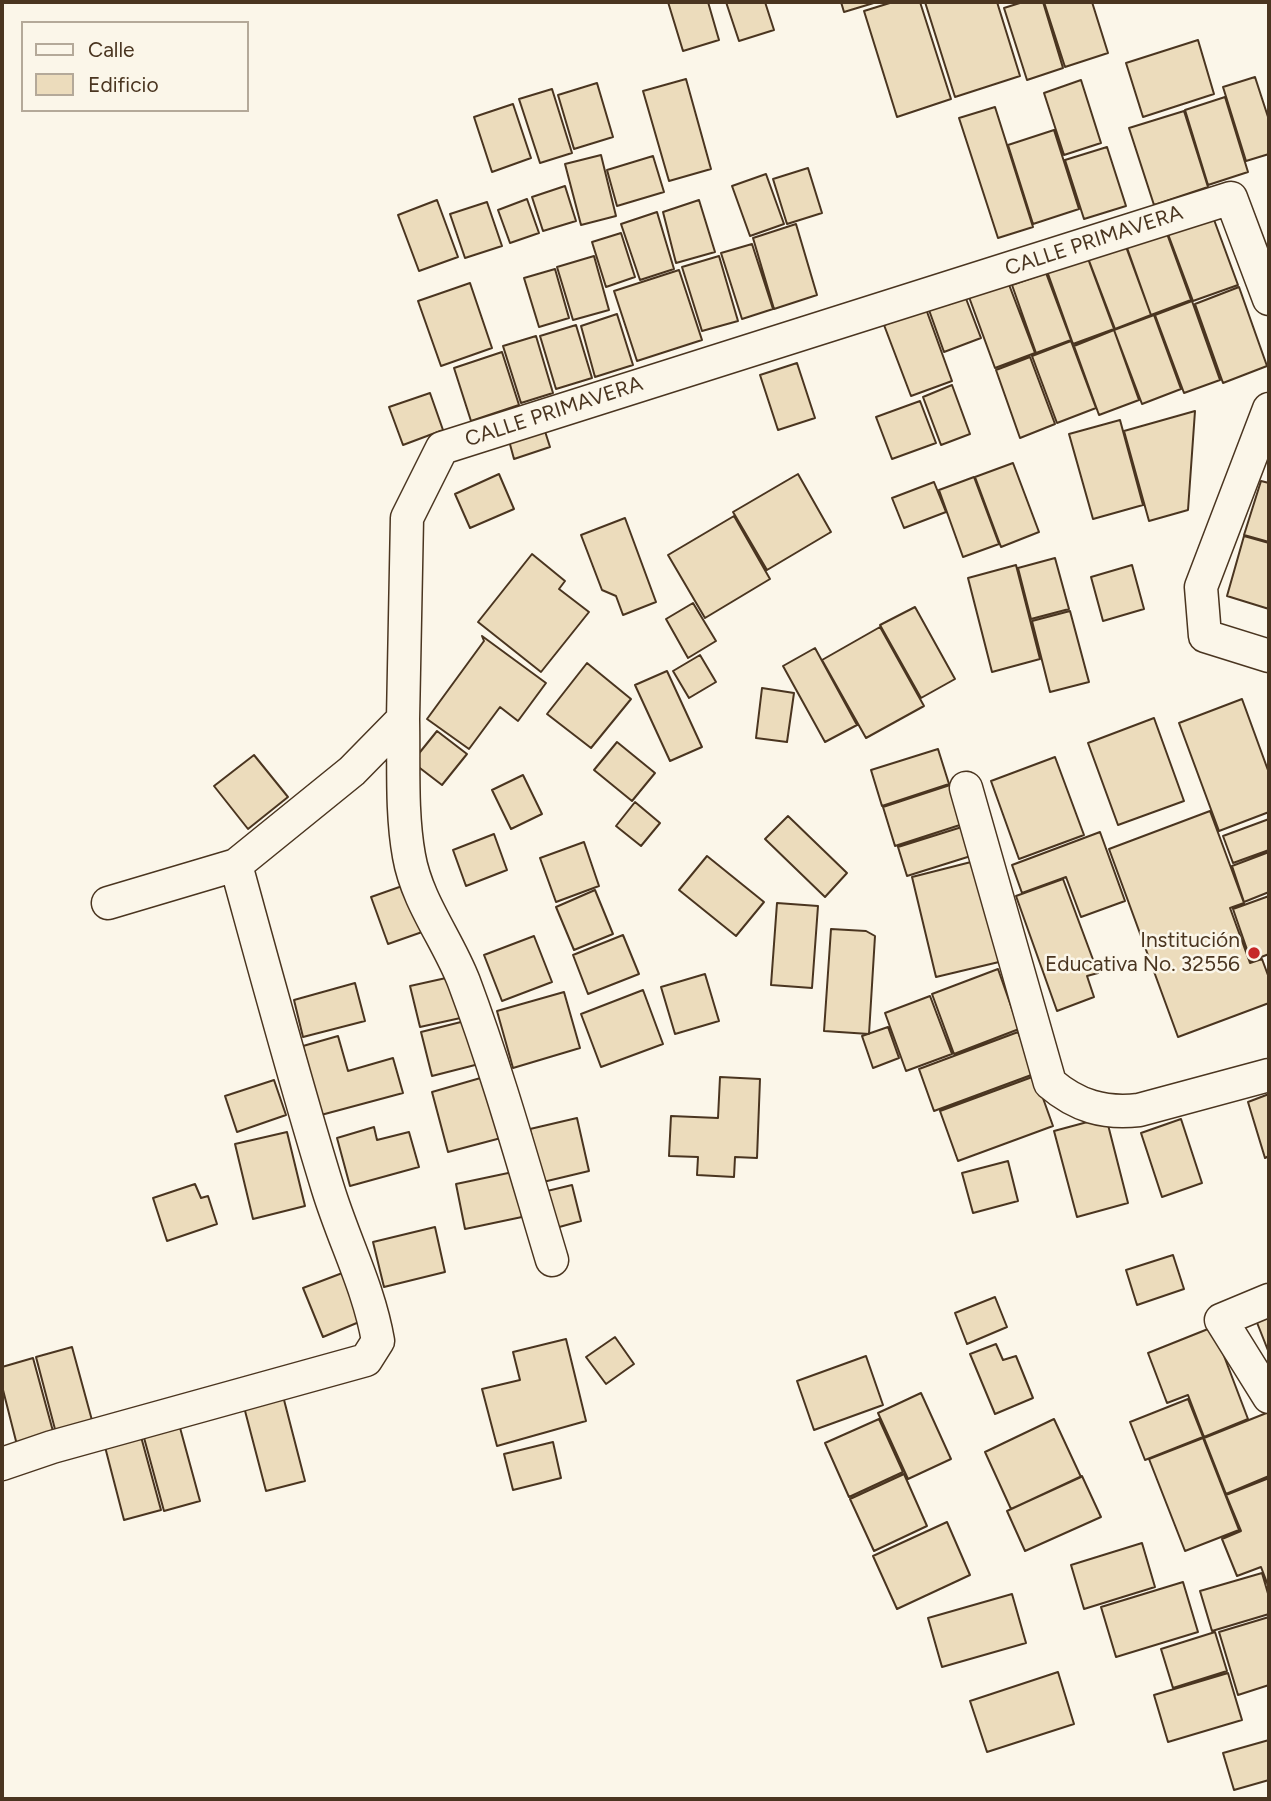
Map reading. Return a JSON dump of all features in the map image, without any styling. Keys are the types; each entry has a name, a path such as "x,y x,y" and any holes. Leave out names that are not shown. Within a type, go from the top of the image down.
{"street":[{"name":"CALLE PRIMAVERA","path":"552,1260 496,1073 467,991 421,895 409,857 403,719 407,518 442,448 1231,198 1269,299"},
{"path":"1269,409 1201,587 1205,636 1269,656"},
{"path":"108,903 236,865 352,771 403,719"},
{"path":"967,788 1050,1083 1064,1096 1081,1104 1119,1112 1139,1110 1269,1075"},
{"path":"2,1464 52,1447 366,1360 379,1342 373,1312 325,1179 236,865"},
{"path":"1269,1300 1221,1320 1269,1397"}],"building":[{"path":"668,2 708,2 719,40 683,51"},
{"path":"726,2 765,2 774,30 739,41"},
{"path":"841,2 877,2 844,12"},
{"path":"893,2 920,2 951,99 897,117 864,11"},
{"path":"925,2 997,2 1020,76 955,97"},
{"path":"1023,2 1043,2 1063,68 1027,80 1004,8"},
{"path":"1044,2 1092,2 1108,53 1065,67"},
{"path":"1198,40 1214,94 1143,117 1126,63"},
{"path":"1255,77 1269,120 1269,154 1246,161 1223,87"},
{"path":"686,79 711,169 669,181 643,91"},
{"path":"1081,80 1101,143 1064,155 1044,93"},
{"path":"597,83 613,137 574,149 558,95"},
{"path":"552,89 572,153 540,163 519,99"},
{"path":"1225,97 1248,172 1208,185 1185,110"},
{"path":"513,104 531,158 492,172 474,117"},
{"path":"995,107 1033,227 998,238 959,118"},
{"path":"1184,111 1208,187 1154,205 1129,128"},
{"path":"1054,130 1079,209 1033,224 1008,145"},
{"path":"1107,147 1126,206 1084,219 1065,160"},
{"path":"601,155 616,216 581,225 565,164"},
{"path":"653,156 664,192 617,206 607,170"},
{"path":"808,168 822,213 787,224 773,179"},
{"path":"766,174 784,224 750,236 732,186"},
{"path":"565,186 576,221 543,231 532,197"},
{"path":"527,199 539,233 510,243 498,210"},
{"path":"437,200 458,257 419,271 398,215"},
{"path":"699,200 715,252 676,263 663,212"},
{"path":"487,202 502,246 465,258 450,214"},
{"path":"657,212 674,269 640,280 621,224"},
{"path":"1213,217 1238,285 1193,301 1168,234"},
{"path":"796,224 817,295 774,309 753,238"},
{"path":"1166,231 1191,300 1151,315 1126,245"},
{"path":"621,233 635,277 606,287 592,242"},
{"path":"752,244 773,309 742,319 721,253"},
{"path":"1125,244 1151,315 1115,329 1088,258"},
{"path":"594,256 609,310 573,320 557,267"},
{"path":"719,256 738,321 702,331 682,267"},
{"path":"1087,256 1114,329 1073,344 1047,271"},
{"path":"555,269 569,318 539,327 524,278"},
{"path":"679,270 702,340 637,361 614,291"},
{"path":"1046,273 1071,340 1036,353 1012,285"},
{"path":"1008,282 1035,353 995,368 969,297"},
{"path":"470,283 492,348 441,366 418,301"},
{"path":"1239,287 1267,366 1223,383 1195,304"},
{"path":"965,296 981,338 944,352 929,310"},
{"path":"1192,301 1220,380 1184,393 1155,315"},
{"path":"926,309 952,381 911,396 884,325"},
{"path":"617,314 633,365 595,377 581,326"},
{"path":"1154,315 1181,389 1142,404 1114,330"},
{"path":"576,325 592,378 556,389 540,336"},
{"path":"1114,330 1139,400 1099,415 1074,346"},
{"path":"536,336 553,393 521,403 503,346"},
{"path":"1071,341 1096,408 1057,423 1032,356"},
{"path":"502,352 519,405 471,421 454,368"},
{"path":"1030,357 1055,424 1020,438 996,370"},
{"path":"797,363 815,418 778,430 760,375"},
{"path":"952,385 970,434 941,445 923,397"},
{"path":"430,393 443,430 403,445 389,407"},
{"path":"920,401 936,443 892,459 876,417"},
{"path":"1195,411 1188,510 1149,521 1124,431"},
{"path":"1120,420 1143,505 1093,519 1069,434"},
{"path":"543,425 550,447 514,459 508,437"},
{"path":"1013,463 1039,532 1001,547 975,477"},
{"path":"499,474 514,509 470,528 455,494"},
{"path":"798,474 831,532 767,570 733,512"},
{"path":"974,477 999,544 963,557 939,490"},
{"path":"1261,481 1269,483 1269,542 1244,535"},
{"path":"934,482 946,512 904,528 892,498"},
{"path":"734,516 770,579 705,618 668,555"},
{"path":"625,518 656,602 623,615 616,596 602,590 581,535"},
{"path":"1244,536 1269,543 1269,609 1227,596"},
{"path":"532,554 565,581 559,589 589,612 541,672 478,622"},
{"path":"1055,558 1069,609 1031,619 1018,568"},
{"path":"1016,565 1040,659 992,672 968,578"},
{"path":"1132,565 1144,609 1103,621 1091,577"},
{"path":"693,603 716,641 688,658 666,619"},
{"path":"915,607 955,679 921,698 880,625"},
{"path":"1070,611 1089,682 1050,692 1032,621"},
{"path":"880,627 924,706 866,738 822,660"},
{"path":"482,636 546,683 518,721 500,707 469,749 427,719 484,641"},
{"path":"815,648 857,725 825,742 783,666"},
{"path":"700,655 716,682 689,698 673,671"},
{"path":"587,663 631,699 591,748 547,714"},
{"path":"667,671 702,747 670,761 635,685"},
{"path":"762,688 794,693 787,742 756,738"},
{"path":"1242,699 1269,773 1269,812 1219,831 1179,723"},
{"path":"1154,718 1184,801 1118,825 1088,743"},
{"path":"437,731 467,754 442,785 412,762"},
{"path":"617,742 655,773 632,801 594,770"},
{"path":"938,749 949,784 882,806 871,770"},
{"path":"254,755 288,797 248,829 214,786"},
{"path":"1055,757 1084,835 1019,859 991,781"},
{"path":"523,775 542,814 511,829 492,790"},
{"path":"950,785 963,824 895,846 883,807"},
{"path":"635,802 660,823 641,846 616,826"},
{"path":"1210,811 1244,903 1230,908 1250,963 1262,959 1269,978 1269,1003 1178,1037 1109,849"},
{"path":"788,816 847,873 825,897 765,839"},
{"path":"1269,819 1269,850 1233,863 1223,836"},
{"path":"965,826 974,855 907,876 898,847"},
{"path":"1100,832 1125,901 1081,917 1066,877 1022,893 1012,865"},
{"path":"494,834 507,870 466,886 453,850"},
{"path":"584,842 599,886 556,902 540,858"},
{"path":"1269,852 1269,892 1244,902 1232,866"},
{"path":"707,856 764,902 736,936 679,890"},
{"path":"975,861 999,962 936,977 912,877"},
{"path":"1063,879 1098,973 1087,976 1094,997 1057,1011 1016,896"},
{"path":"408,884 425,931 388,944 371,897"},
{"path":"595,890 613,934 574,950 556,907"},
{"path":"1269,896 1269,954 1251,961 1233,909"},
{"path":"777,903 818,906 812,988 771,985"},
{"path":"831,929 866,931 875,936 869,1034 824,1031"},
{"path":"623,935 639,974 588,994 573,955"},
{"path":"534,936 552,982 502,1001 484,955"},
{"path":"998,969 1019,1029 954,1054 932,994"},
{"path":"705,974 719,1021 675,1034 661,987"},
{"path":"455,976 465,1017 420,1027 410,986"},
{"path":"355,983 365,1021 303,1037 294,1000"},
{"path":"643,990 663,1044 601,1067 581,1014"},
{"path":"564,992 580,1048 513,1068 497,1011"},
{"path":"930,996 952,1054 906,1071 885,1013"},
{"path":"469,1020 479,1064 432,1076 421,1032"},
{"path":"888,1027 899,1058 873,1068 862,1036"},
{"path":"1018,1032 1034,1074 934,1111 919,1069"},
{"path":"338,1036 348,1071 393,1058 403,1093 321,1115 303,1046"},
{"path":"1035,1076 1053,1126 958,1161 940,1111"},
{"path":"484,1077 501,1138 448,1152 432,1092"},
{"path":"720,1077 760,1079 757,1158 735,1157 734,1177 697,1175 698,1157 669,1156 671,1116 718,1118"},
{"path":"274,1080 286,1115 237,1132 225,1096"},
{"path":"1269,1094 1269,1156 1265,1158 1248,1102"},
{"path":"1106,1117 1128,1203 1077,1217 1054,1131"},
{"path":"577,1118 589,1171 543,1182 530,1129"},
{"path":"1181,1119 1202,1183 1162,1197 1141,1133"},
{"path":"374,1127 377,1140 409,1132 419,1167 350,1186 337,1138"},
{"path":"287,1132 305,1206 253,1219 235,1144"},
{"path":"1008,1161 1018,1201 973,1213 962,1173"},
{"path":"513,1172 522,1217 465,1229 456,1184"},
{"path":"195,1184 201,1198 208,1196 217,1224 167,1241 153,1198"},
{"path":"572,1185 581,1221 552,1229 543,1192"},
{"path":"435,1227 445,1272 384,1287 373,1242"},
{"path":"1173,1255 1184,1289 1137,1305 1126,1270"},
{"path":"345,1272 364,1320 323,1337 303,1288"},
{"path":"995,1297 1007,1327 967,1344 955,1313"},
{"path":"1269,1309 1269,1353 1254,1315"},
{"path":"1213,1327 1248,1419 1204,1437 1188,1395 1167,1403 1148,1353"},
{"path":"615,1337 634,1364 606,1384 586,1357"},
{"path":"566,1339 586,1421 497,1446 482,1389 520,1380 513,1352"},
{"path":"996,1344 1003,1360 1016,1356 1033,1398 995,1414 970,1354"},
{"path":"72,1347 93,1424 56,1433 36,1357"},
{"path":"866,1356 883,1405 814,1430 797,1381"},
{"path":"33,1358 54,1435 17,1445 2,1386 2,1367"},
{"path":"921,1393 951,1459 908,1479 878,1413"},
{"path":"283,1396 305,1481 266,1491 244,1407"},
{"path":"1188,1399 1203,1437 1145,1460 1130,1422"},
{"path":"1269,1412 1269,1476 1226,1494 1204,1438"},
{"path":"879,1419 903,1472 849,1497 825,1443"},
{"path":"1054,1419 1081,1477 1011,1509 985,1452"},
{"path":"179,1424 200,1501 164,1511 143,1434"},
{"path":"140,1433 161,1510 124,1520 104,1443"},
{"path":"1203,1438 1239,1530 1185,1551 1149,1459"},
{"path":"553,1442 561,1478 513,1490 504,1454"},
{"path":"904,1474 927,1526 874,1551 850,1499"},
{"path":"1082,1476 1101,1517 1025,1551 1007,1511"},
{"path":"1269,1478 1269,1588 1261,1567 1237,1576 1222,1539 1241,1531 1226,1495"},
{"path":"947,1522 970,1575 897,1609 873,1556"},
{"path":"1142,1543 1155,1587 1084,1609 1071,1565"},
{"path":"1262,1573 1269,1597 1269,1614 1212,1631 1200,1591"},
{"path":"1183,1582 1198,1632 1116,1657 1101,1607"},
{"path":"1012,1594 1026,1643 942,1667 928,1618"},
{"path":"1269,1617 1269,1685 1238,1695 1219,1632"},
{"path":"1215,1632 1227,1671 1173,1688 1161,1649"},
{"path":"1058,1672 1074,1724 987,1752 970,1701"},
{"path":"1228,1673 1242,1720 1168,1742 1154,1695"},
{"path":"1269,1740 1269,1780 1234,1790 1223,1753"}],"place":[{"name":"Institución Educativa No. 32556","path":"1254,953"}]}
